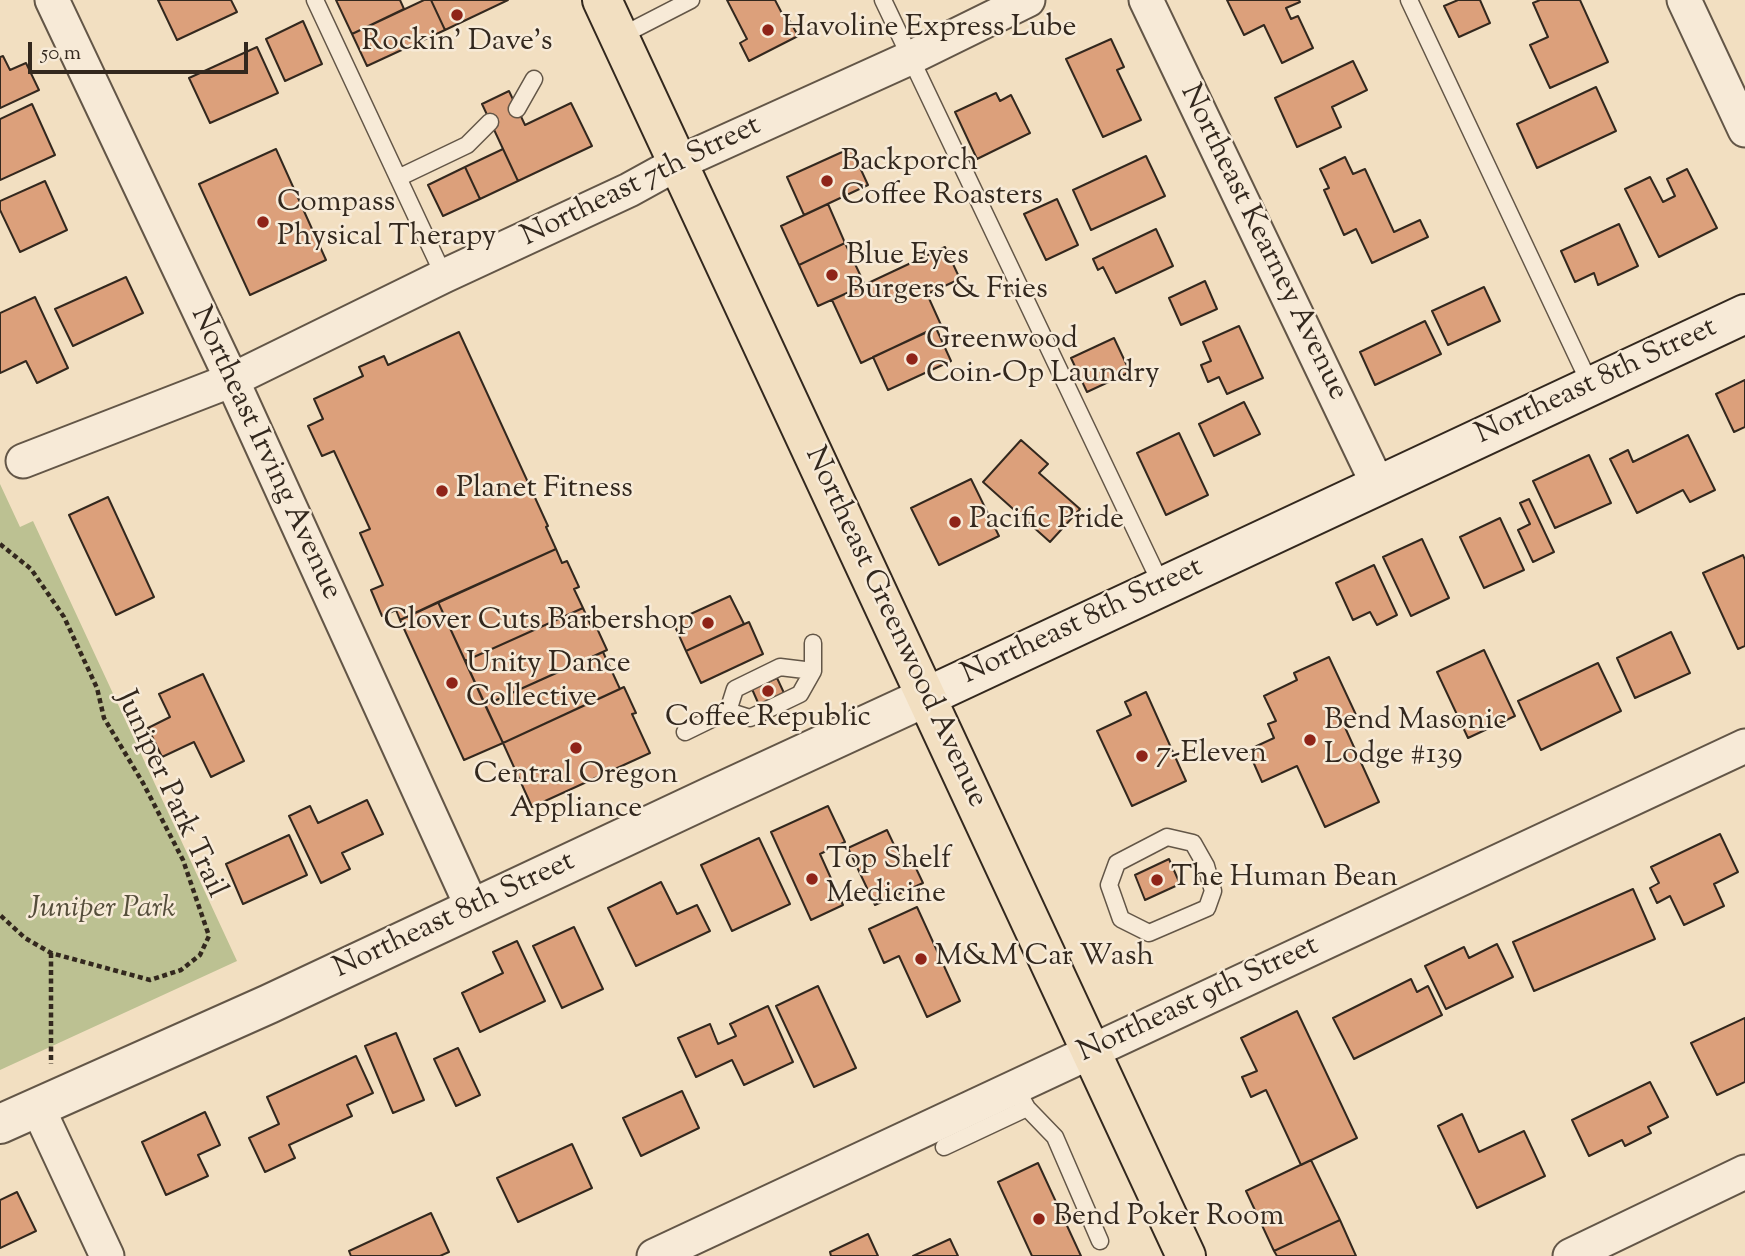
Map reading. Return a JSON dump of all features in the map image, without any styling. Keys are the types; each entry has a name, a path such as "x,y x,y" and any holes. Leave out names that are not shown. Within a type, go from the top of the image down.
{"main road":[{"name":"Northeast Greenwood Avenue","path":"602,0 1186,1256"}],"street":[{"name":"Northeast Irving Avenue","path":"52,0 232,380 473,909"},
{"name":"Northeast 7th Street","path":"23,461 232,380 678,163 910,58 1028,0"},
{"name":"Northeast Kearney Avenue","path":"1146,0 1378,485"},
{"path":"1684,0 1745,130"},
{"name":"Northeast 8th Street","path":"0,1124 269,1004 1745,314"},
{"name":"Northeast 9th Street","path":"654,1256 1021,1097 1091,1051 1745,746"},
{"path":"37,1106 107,1256"},
{"path":"1570,1256 1745,1172"}],"lane":[{"path":"315,0 444,276"},
{"path":"619,37 691,0"},
{"path":"883,0 1162,586"},
{"path":"1409,0 1591,386"},
{"path":"517,109 534,79"},
{"path":"398,178 467,145 490,122"},
{"path":"685,732 728,712 750,718 800,694 813,671 813,643"},
{"path":"728,712 735,690 780,667 813,671"},
{"path":"1167,837 1194,843 1206,866 1213,891 1207,908 1149,933 1121,919 1109,885 1117,863 1167,837"},
{"path":"944,1147 1021,1097 1055,1137 1100,1241"}],"path":[{"name":"Juniper Park Trail","path":"0,544 31,569 64,617 97,688 104,718 143,783 183,860 209,936 200,955 181,970 150,980 51,953 25,938 0,915"},
{"path":"51,953 51,1063"}],"green space":[{"name":"Juniper Park","path":"0,484 20,527 33,521 237,961 0,1070"}],"building":[{"path":"158,0 231,0 237,12 177,40"},
{"path":"336,0 400,0 404,9 352,34"},
{"path":"424,0 431,0 445,30 367,66 352,34"},
{"name":"Rockin' Dave's","path":"431,0 508,0 445,30"},
{"name":"Havoline Express Lube","path":"727,0 775,0 787,23 790,21 798,36 749,61 740,43 747,39"},
{"path":"1227,0 1299,0 1300,2 1286,8 1291,19 1298,16 1313,48 1282,63 1264,25 1244,35"},
{"path":"1458,0 1480,0 1490,23 1459,37 1444,6"},
{"path":"1540,0 1580,0 1608,62 1550,88 1530,45 1548,37 1533,3"},
{"path":"303,21 322,64 285,81 266,39"},
{"path":"1111,39 1124,67 1117,70 1141,120 1103,137 1066,59"},
{"path":"257,47 278,93 210,123 189,78"},
{"path":"3,56 10,70 26,63 39,90 0,108 0,57"},
{"path":"1353,61 1367,90 1332,107 1341,127 1297,147 1275,98"},
{"path":"1596,87 1616,131 1537,168 1517,124"},
{"path":"509,91 525,125 571,103 592,146 518,181 482,104"},
{"path":"996,93 1000,101 1011,95 1030,133 977,159 955,112"},
{"path":"32,104 55,155 0,180 0,119"},
{"name":"Backporch Coffee Roasters","path":"851,148 868,185 804,215 787,177"},
{"name":"Compass Physical Therapy","path":"276,149 326,260 250,295 199,184"},
{"path":"503,149 518,181 480,199 465,167"},
{"path":"1146,156 1165,196 1091,230 1073,190"},
{"path":"1345,157 1353,174 1365,169 1394,232 1420,220 1428,237 1372,263 1356,229 1344,235 1324,190 1329,188 1320,169"},
{"path":"465,167 480,199 443,216 428,185"},
{"path":"1687,169 1717,228 1659,257 1625,189 1650,177 1663,202 1675,196 1667,179"},
{"path":"45,181 67,230 20,252 0,210 0,201"},
{"path":"1057,199 1078,245 1046,260 1024,214"},
{"path":"828,204 845,243 799,265 781,226"},
{"path":"1619,224 1638,266 1598,285 1594,273 1575,282 1561,251"},
{"path":"1156,229 1173,266 1116,293 1103,267 1098,270 1093,259"},
{"name":"Blue Eyes Burgers & Fries","path":"845,243 865,285 818,306 799,265"},
{"path":"945,247 960,279 927,294 941,325 861,363 832,300"},
{"path":"126,277 143,313 73,346 55,309"},
{"path":"1205,281 1217,309 1181,325 1169,298"},
{"path":"1484,287 1500,321 1448,345 1432,311"},
{"path":"35,297 68,368 37,383 26,361 0,373 0,313"},
{"path":"1425,321 1441,354 1375,385 1360,352"},
{"path":"1239,326 1263,378 1227,394 1219,377 1208,382 1201,365 1211,361 1203,342"},
{"name":"Greenwood Coin-Op Laundry","path":"936,328 951,361 888,390 873,357"},
{"name":"Planet Fitness","path":"459,332 556,549 400,620 396,610 382,616 371,590 383,585 360,533 370,529 334,451 322,456 308,426 323,419 314,399 363,376 359,367 384,356 388,365"},
{"path":"1114,338 1130,372 1087,392 1071,358"},
{"path":"1745,380 1745,427 1734,432 1716,394"},
{"path":"1244,402 1260,434 1214,456 1199,424"},
{"path":"1179,433 1208,495 1166,515 1137,453"},
{"path":"1688,435 1715,490 1690,502 1683,490 1637,513 1610,459 1628,450 1633,462"},
{"path":"1021,440 1048,464 1039,473 1080,509 1050,542 983,482"},
{"path":"1589,455 1611,503 1555,528 1533,481"},
{"name":"Pacific Pride","path":"971,479 999,536 939,565 911,508"},
{"path":"108,497 154,597 116,615 69,515"},
{"path":"1529,499 1554,552 1533,562 1518,530 1530,524 1520,503"},
{"path":"1500,518 1524,570 1484,588 1460,537"},
{"path":"1422,539 1449,598 1411,616 1383,557"},
{"path":"556,549 562,563 567,561 579,587 574,589 583,608 465,661 438,602"},
{"path":"1743,555 1745,646 1738,649 1703,573"},
{"path":"1374,565 1397,615 1377,625 1370,612 1353,620 1336,583"},
{"name":"Clover Cuts Barbershop","path":"730,596 744,624 686,651 673,622"},
{"name":"Unity Dance Collective","path":"438,602 503,743 464,760 400,620"},
{"path":"583,608 591,626 595,624 607,650 485,705 465,661"},
{"path":"749,622 763,654 701,683 686,651"},
{"path":"1671,632 1690,673 1635,698 1617,658"},
{"path":"1484,650 1515,716 1468,738 1437,672"},
{"path":"603,652 620,689 503,743 485,705"},
{"name":"Bend Masonic Lodge #139","path":"1329,657 1357,717 1343,723 1379,802 1325,827 1297,766 1262,782 1248,750 1274,738 1268,724 1276,721 1264,696 1297,680 1294,673"},
{"path":"1598,663 1621,711 1541,750 1518,701"},
{"path":"203,674 244,761 211,777 194,742 162,757 148,728 170,717 159,694"},
{"name":"Coffee Republic","path":"777,678 784,693 759,705 752,689"},
{"name":"Central Oregon Appliance","path":"624,687 636,713 632,714 650,753 532,807 503,743"},
{"name":"7-Eleven","path":"1146,692 1186,781 1132,806 1097,731 1131,715 1125,702"},
{"path":"367,800 383,834 342,853 350,869 321,883 289,816 310,806 318,823"},
{"name":"Top Shelf Medicine","path":"828,806 845,842 820,854 843,905 811,920 771,832"},
{"path":"887,830 904,866 913,862 923,883 875,905 848,848"},
{"path":"1720,834 1738,872 1714,884 1724,906 1684,925 1670,896 1657,903 1650,888 1659,883 1651,867"},
{"path":"289,835 307,875 243,904 226,864"},
{"path":"759,838 790,904 732,931 701,865"},
{"name":"The Human Bean","path":"1169,859 1180,884 1145,900 1135,875"},
{"path":"661,882 677,914 697,905 710,931 636,966 608,908"},
{"path":"1633,889 1655,939 1534,991 1513,942"},
{"name":"M&M Car Wash","path":"917,907 960,1001 927,1017 899,956 884,963 869,929"},
{"path":"574,927 603,989 562,1008 533,946"},
{"path":"517,941 545,1001 480,1032 462,993 503,973 493,952"},
{"path":"1497,944 1513,977 1446,1009 1425,966 1464,947 1469,958"},
{"path":"1411,979 1417,992 1428,986 1442,1015 1354,1059 1333,1018"},
{"path":"818,986 856,1068 814,1087 776,1006"},
{"path":"768,1006 793,1062 744,1085 732,1060 696,1077 678,1038 710,1024 718,1044 736,1036 730,1024"},
{"path":"1297,1011 1357,1138 1301,1165 1266,1090 1251,1097 1242,1077 1257,1071 1241,1038"},
{"path":"1745,1018 1745,1082 1717,1095 1691,1043"},
{"path":"396,1033 424,1100 393,1113 365,1046"},
{"path":"458,1048 480,1095 456,1106 434,1059"},
{"path":"356,1056 373,1093 347,1105 352,1116 289,1145 295,1158 265,1172 249,1138 279,1124 267,1097"},
{"path":"1650,1082 1668,1117 1648,1127 1651,1133 1625,1146 1622,1140 1589,1156 1572,1120"},
{"path":"682,1091 699,1128 641,1156 623,1118"},
{"path":"205,1112 220,1145 198,1155 208,1176 166,1195 142,1142"},
{"path":"1462,1114 1479,1152 1524,1131 1545,1176 1477,1208 1438,1126"},
{"path":"572,1144 592,1188 518,1222 497,1178"},
{"path":"1311,1160 1340,1220 1274,1251 1246,1191"},
{"name":"Bend Poker Room","path":"1038,1163 1081,1256 1032,1256 998,1182"},
{"path":"17,1192 36,1231 0,1248 0,1200"},
{"path":"431,1213 449,1252 440,1256 351,1256 349,1251"},
{"path":"1340,1220 1356,1256 1277,1256 1274,1251"},
{"path":"868,1234 878,1256 831,1256 830,1252"},
{"path":"950,1239 958,1256 913,1256"}],"place":[{"name":"Rockin' Dave's","path":"457,15"},
{"name":"Havoline Express Lube","path":"768,30"},
{"name":"Backporch Coffee Roasters","path":"827,181"},
{"name":"Compass Physical Therapy","path":"263,222"},
{"name":"Blue Eyes Burgers & Fries","path":"832,275"},
{"name":"Greenwood Coin-Op Laundry","path":"912,359"},
{"name":"Planet Fitness","path":"442,491"},
{"name":"Pacific Pride","path":"955,522"},
{"name":"Clover Cuts Barbershop","path":"708,623"},
{"name":"Unity Dance Collective","path":"452,683"},
{"name":"Coffee Republic","path":"768,691"},
{"name":"Bend Masonic Lodge #139","path":"1310,740"},
{"name":"Central Oregon Appliance","path":"576,748"},
{"name":"7-Eleven","path":"1142,756"},
{"name":"Top Shelf Medicine","path":"812,879"},
{"name":"The Human Bean","path":"1157,880"},
{"name":"M&M Car Wash","path":"921,959"},
{"name":"Bend Poker Room","path":"1039,1219"}]}
